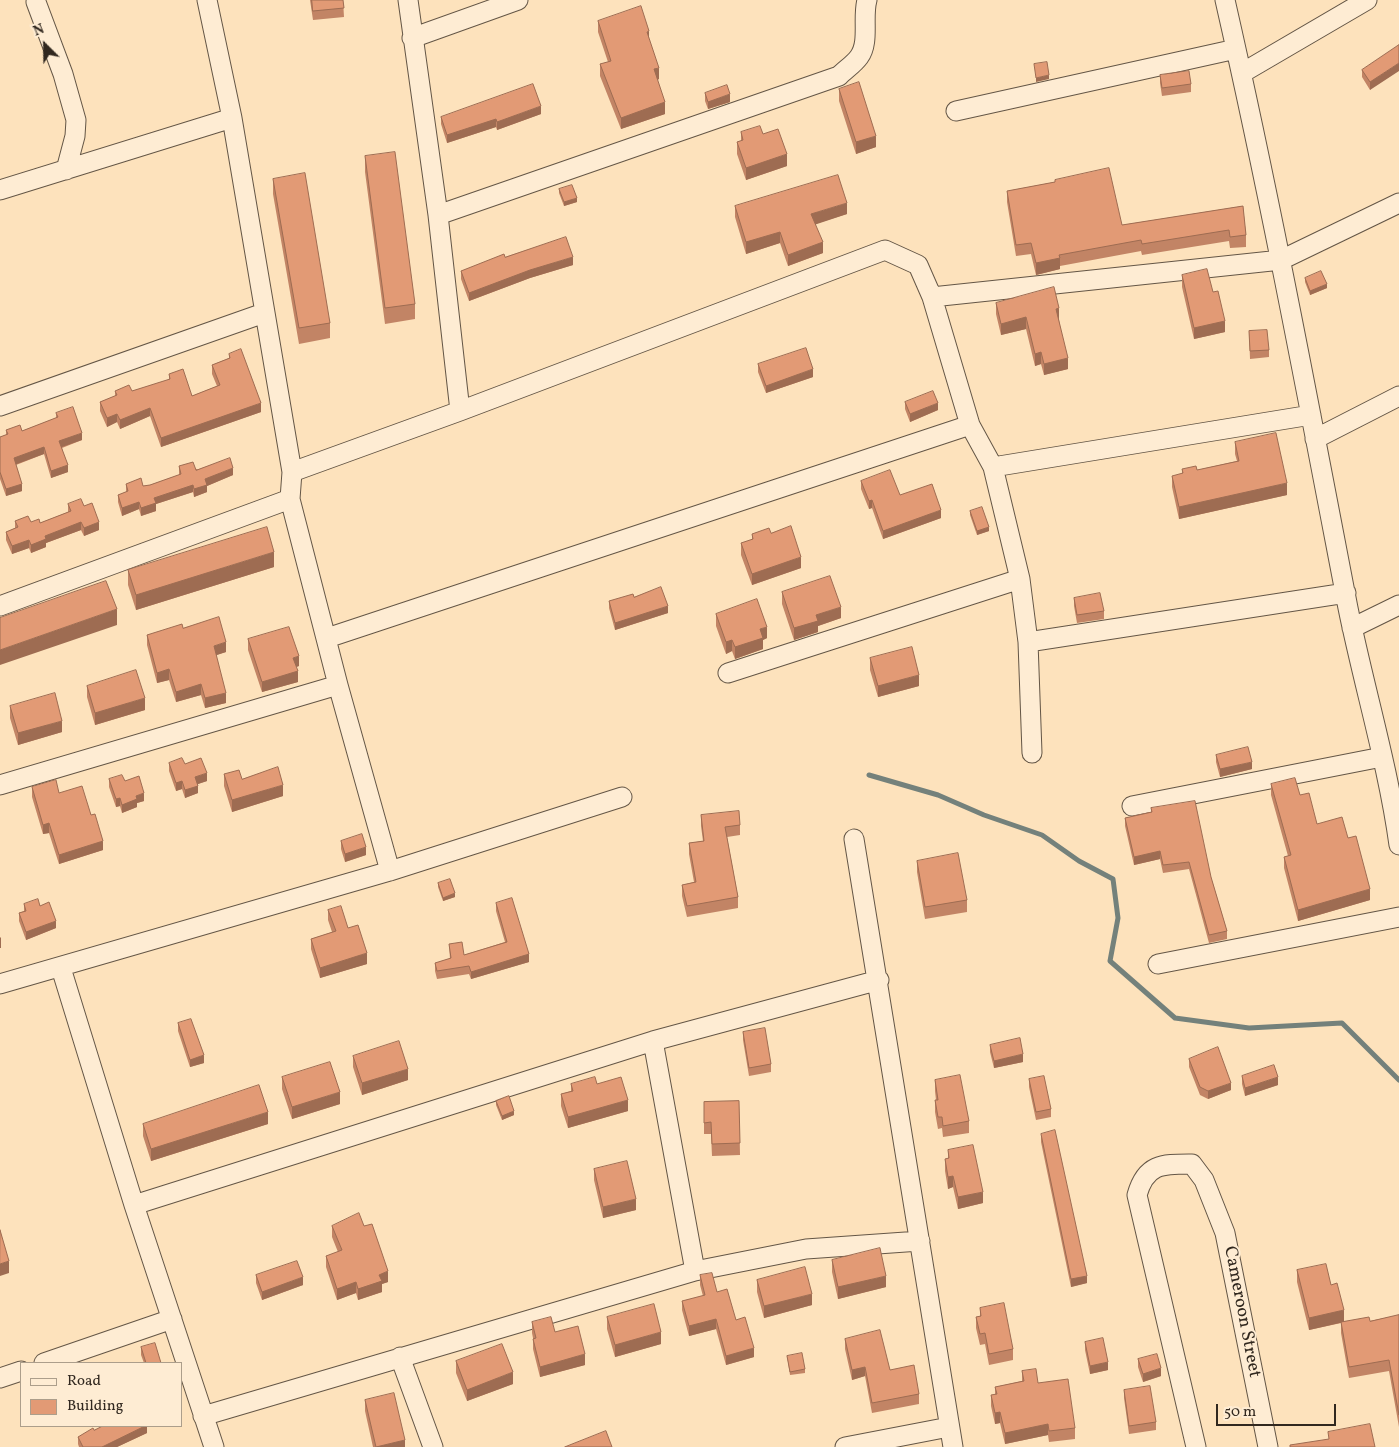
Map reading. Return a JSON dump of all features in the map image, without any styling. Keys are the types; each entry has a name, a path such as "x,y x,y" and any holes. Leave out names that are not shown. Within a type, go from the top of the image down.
{"street":[{"path":"206,0 232,118 292,472 290,500 338,685 390,871"},
{"path":"408,0 438,215 460,411"},
{"path":"412,38 518,0"},
{"path":"438,215 839,76 858,58 865,46 864,19 867,0"},
{"path":"1225,0 1281,260 1352,628 1382,757 1396,795 1399,845"},
{"path":"1242,74 1367,0"},
{"path":"36,2 63,74 76,120 75,136 66,170"},
{"path":"956,111 1236,49"},
{"path":"0,190 232,118"},
{"path":"932,297 1281,260 1399,202"},
{"path":"292,472 460,411 885,250 918,265 932,297 970,425 993,468 1020,579 1028,642 1032,753"},
{"path":"0,406 264,313"},
{"path":"1315,439 1399,396"},
{"path":"993,468 1311,416"},
{"path":"327,638 970,425"},
{"path":"0,606 290,500"},
{"path":"728,673 1020,579"},
{"path":"1028,642 1346,593"},
{"path":"1352,628 1399,605"},
{"path":"0,785 338,685"},
{"path":"1132,806 1382,757"},
{"path":"0,984 61,968 390,871 622,797"},
{"path":"854,839 879,980 953,1447"},
{"path":"1158,964 1399,916"},
{"path":"61,968 134,1205 214,1447"},
{"path":"134,1205 653,1041 879,980"},
{"path":"653,1041 695,1271"},
{"name":"Cameroon Street","path":"1196,1447 1136,1195 1141,1178 1154,1168 1172,1164 1192,1164 1204,1180 1225,1233 1268,1447"},
{"path":"203,1416 695,1271 806,1249 920,1241"},
{"path":"47,1362 172,1319"},
{"path":"400,1357 432,1447"},
{"path":"0,1378 20,1371"},
{"path":"845,1447 949,1426"}],"building":[{"path":"312,0 343,0 344,8 313,11"},
{"path":"641,6 659,68 654,69 665,102 621,118 600,64 611,61 598,21"},
{"path":"1399,45 1399,63 1370,82 1362,70"},
{"path":"1047,62 1049,75 1036,78 1034,64"},
{"path":"1189,71 1191,84 1162,88 1160,75"},
{"path":"859,82 876,136 856,142 839,89"},
{"path":"533,84 541,106 497,122 496,119 447,135 441,117"},
{"path":"727,85 730,94 708,102 705,93"},
{"path":"760,126 763,134 778,129 787,154 746,168 737,142 743,140 741,132"},
{"path":"395,152 415,304 385,308 365,156"},
{"path":"1109,168 1122,225 1243,206 1246,235 1230,237 1229,230 1142,244 1141,240 1059,255 1060,258 1036,263 1031,243 1016,245 1007,191 1055,182 1055,180"},
{"path":"305,173 330,323 299,328 273,179"},
{"path":"838,175 847,203 811,214 823,242 788,255 780,232 746,242 735,206"},
{"path":"572,185 577,198 564,202 559,189"},
{"path":"566,237 573,257 530,270 469,293 461,271 504,254 505,257"},
{"path":"1207,269 1213,292 1218,291 1225,321 1194,328 1182,275"},
{"path":"1321,271 1327,284 1310,291 1305,278"},
{"path":"1054,287 1059,308 1056,309 1068,358 1044,364 1041,352 1035,354 1026,317 1001,324 996,303"},
{"path":"1267,330 1269,350 1250,351 1249,331"},
{"path":"806,348 813,369 766,386 758,364"},
{"path":"241,349 261,403 161,438 150,408 120,420 117,414 107,418 100,402 117,395 115,391 129,385 132,391 170,379 169,374 183,369 192,396 220,385 212,365 230,358 229,354"},
{"path":"933,391 938,403 910,414 905,402"},
{"path":"73,407 82,433 59,441 68,465 51,471 44,447 14,458 22,484 6,489 0,472 0,437 8,434 6,430 20,425 22,431 58,417 56,413"},
{"path":"1276,433 1287,483 1179,507 1172,476 1183,473 1182,469 1196,466 1197,470 1239,461 1235,442"},
{"path":"230,458 233,468 205,479 207,485 194,489 193,485 154,498 156,503 141,508 139,502 122,508 118,495 128,491 126,484 141,478 143,486 150,485 181,474 179,466 193,462 196,470"},
{"path":"890,470 900,495 932,484 941,510 883,531 872,500 869,501 861,481"},
{"path":"81,499 84,506 92,503 99,522 84,528 81,522 45,536 46,539 31,545 29,540 12,546 6,532 18,527 15,521 28,516 31,522 39,519 40,523 71,511 68,504"},
{"path":"982,507 989,527 977,531 970,511"},
{"path":"791,526 801,557 752,574 741,543 753,539 752,534 769,528 771,533"},
{"path":"267,527 274,552 136,595 128,570"},
{"path":"830,576 841,607 816,615 818,621 794,628 782,592"},
{"path":"106,581 117,609 0,650 0,618"},
{"path":"661,587 668,606 615,623 609,601 633,594 634,597"},
{"path":"1100,593 1104,611 1077,615 1074,598"},
{"path":"757,599 767,627 760,629 763,638 735,647 732,640 726,642 716,614"},
{"path":"219,617 226,642 214,646 226,693 205,698 201,684 176,692 169,669 157,673 147,635 182,624 183,628"},
{"path":"289,627 299,656 293,658 298,671 262,682 248,639"},
{"path":"912,647 919,675 878,686 870,658"},
{"path":"136,670 145,698 95,713 87,686"},
{"path":"55,693 62,721 18,733 10,706"},
{"path":"1248,747 1252,762 1220,769 1216,755"},
{"path":"182,758 185,764 201,758 207,773 195,777 198,786 185,790 182,781 176,783 169,763"},
{"path":"278,767 283,785 232,800 224,774 239,770 242,779"},
{"path":"122,775 125,781 139,776 144,793 136,796 137,799 122,805 120,798 116,799 109,779"},
{"path":"1295,778 1300,795 1309,793 1317,824 1342,817 1348,838 1356,836 1370,889 1298,910 1284,857 1291,855 1271,784"},
{"path":"56,780 59,793 82,786 91,815 95,814 103,841 59,855 49,823 43,825 32,787"},
{"path":"1195,801 1211,877 1227,931 1209,935 1189,862 1163,865 1160,851 1134,857 1125,818 1152,812 1151,808"},
{"path":"739,811 740,825 725,827 738,897 687,906 682,885 696,882 689,843 704,841 701,815"},
{"path":"362,834 366,847 345,854 341,841"},
{"path":"958,853 967,900 925,907 917,861"},
{"path":"450,879 455,893 443,898 438,883"},
{"path":"512,898 529,954 471,972 469,966 437,971 435,963 451,958 449,944 462,942 464,955 507,942 496,903"},
{"path":"38,899 40,906 49,902 56,921 26,932 19,913 26,911 24,904"},
{"path":"341,906 348,928 358,925 367,953 320,968 311,939 336,931 328,910"},
{"path":"191,1019 204,1055 190,1060 178,1023"},
{"path":"765,1028 771,1064 749,1068 743,1032"},
{"path":"1020,1038 1023,1054 994,1061 990,1045"},
{"path":"399,1041 408,1069 362,1083 353,1056"},
{"path":"1218,1047 1231,1083 1208,1091 1200,1087 1189,1059"},
{"path":"330,1062 340,1092 292,1107 282,1077"},
{"path":"1274,1065 1278,1077 1245,1088 1242,1076"},
{"path":"960,1075 969,1121 943,1126 942,1117 938,1117 935,1100 938,1100 935,1080"},
{"path":"1044,1076 1051,1109 1036,1112 1029,1079"},
{"path":"595,1077 597,1084 621,1077 628,1100 568,1117 561,1094 573,1091 571,1084"},
{"path":"259,1085 268,1112 151,1149 143,1124"},
{"path":"509,1096 514,1111 502,1116 496,1101"},
{"path":"739,1101 740,1143 712,1144 711,1122 704,1123 704,1102"},
{"path":"1055,1130 1087,1276 1071,1279 1041,1134"},
{"path":"973,1145 983,1192 958,1197 953,1176 948,1177 945,1159 949,1158 948,1150"},
{"path":"627,1161 636,1199 603,1207 594,1169"},
{"path":"359,1213 364,1226 372,1224 388,1271 379,1275 382,1281 358,1289 356,1282 337,1289 326,1256 342,1250 332,1226"},
{"path":"0,1230 9,1261 0,1264"},
{"path":"880,1248 886,1276 838,1287 832,1260"},
{"path":"297,1261 303,1277 262,1292 256,1275"},
{"path":"1326,1264 1331,1285 1337,1283 1344,1310 1309,1318 1297,1270"},
{"path":"805,1267 812,1294 764,1306 757,1280"},
{"path":"712,1273 717,1292 727,1289 736,1320 745,1317 754,1348 726,1356 716,1319 689,1326 682,1301 705,1295 700,1275"},
{"path":"1004,1303 1013,1349 989,1354 985,1333 980,1334 976,1317 981,1316 980,1308"},
{"path":"654,1304 661,1332 615,1345 607,1317"},
{"path":"1399,1315 1399,1415 1389,1360 1349,1367 1341,1322 1369,1317 1370,1321"},
{"path":"551,1317 555,1332 578,1326 585,1354 540,1367 533,1339 536,1338 532,1322"},
{"path":"880,1330 890,1370 914,1365 919,1394 872,1403 865,1367 852,1370 845,1339"},
{"path":"1103,1338 1108,1362 1090,1366 1085,1342"},
{"path":"155,1343 161,1362 146,1362 141,1347"},
{"path":"502,1344 513,1372 467,1390 456,1361"},
{"path":"802,1353 805,1369 790,1372 787,1356"},
{"path":"1157,1354 1161,1368 1143,1374 1138,1359"},
{"path":"1036,1369 1038,1383 1068,1379 1075,1428 1049,1431 1048,1424 1005,1433 1000,1412 995,1413 991,1395 997,1394 995,1387 1024,1381 1022,1371"},
{"path":"1150,1386 1156,1422 1129,1426 1124,1390"},
{"path":"394,1393 405,1440 376,1447 365,1400"},
{"path":"1370,1424 1375,1447 1290,1447 1290,1445 1329,1439 1328,1432"},
{"path":"101,1427 143,1427 102,1447 83,1447 78,1437 93,1428 94,1430"},
{"path":"606,1431 612,1447 565,1447"}],"waterway":[{"path":"869,775 938,795 984,815 1042,835 1079,861 1113,879 1118,918 1110,961 1175,1018 1249,1028 1342,1023 1399,1080"}]}
